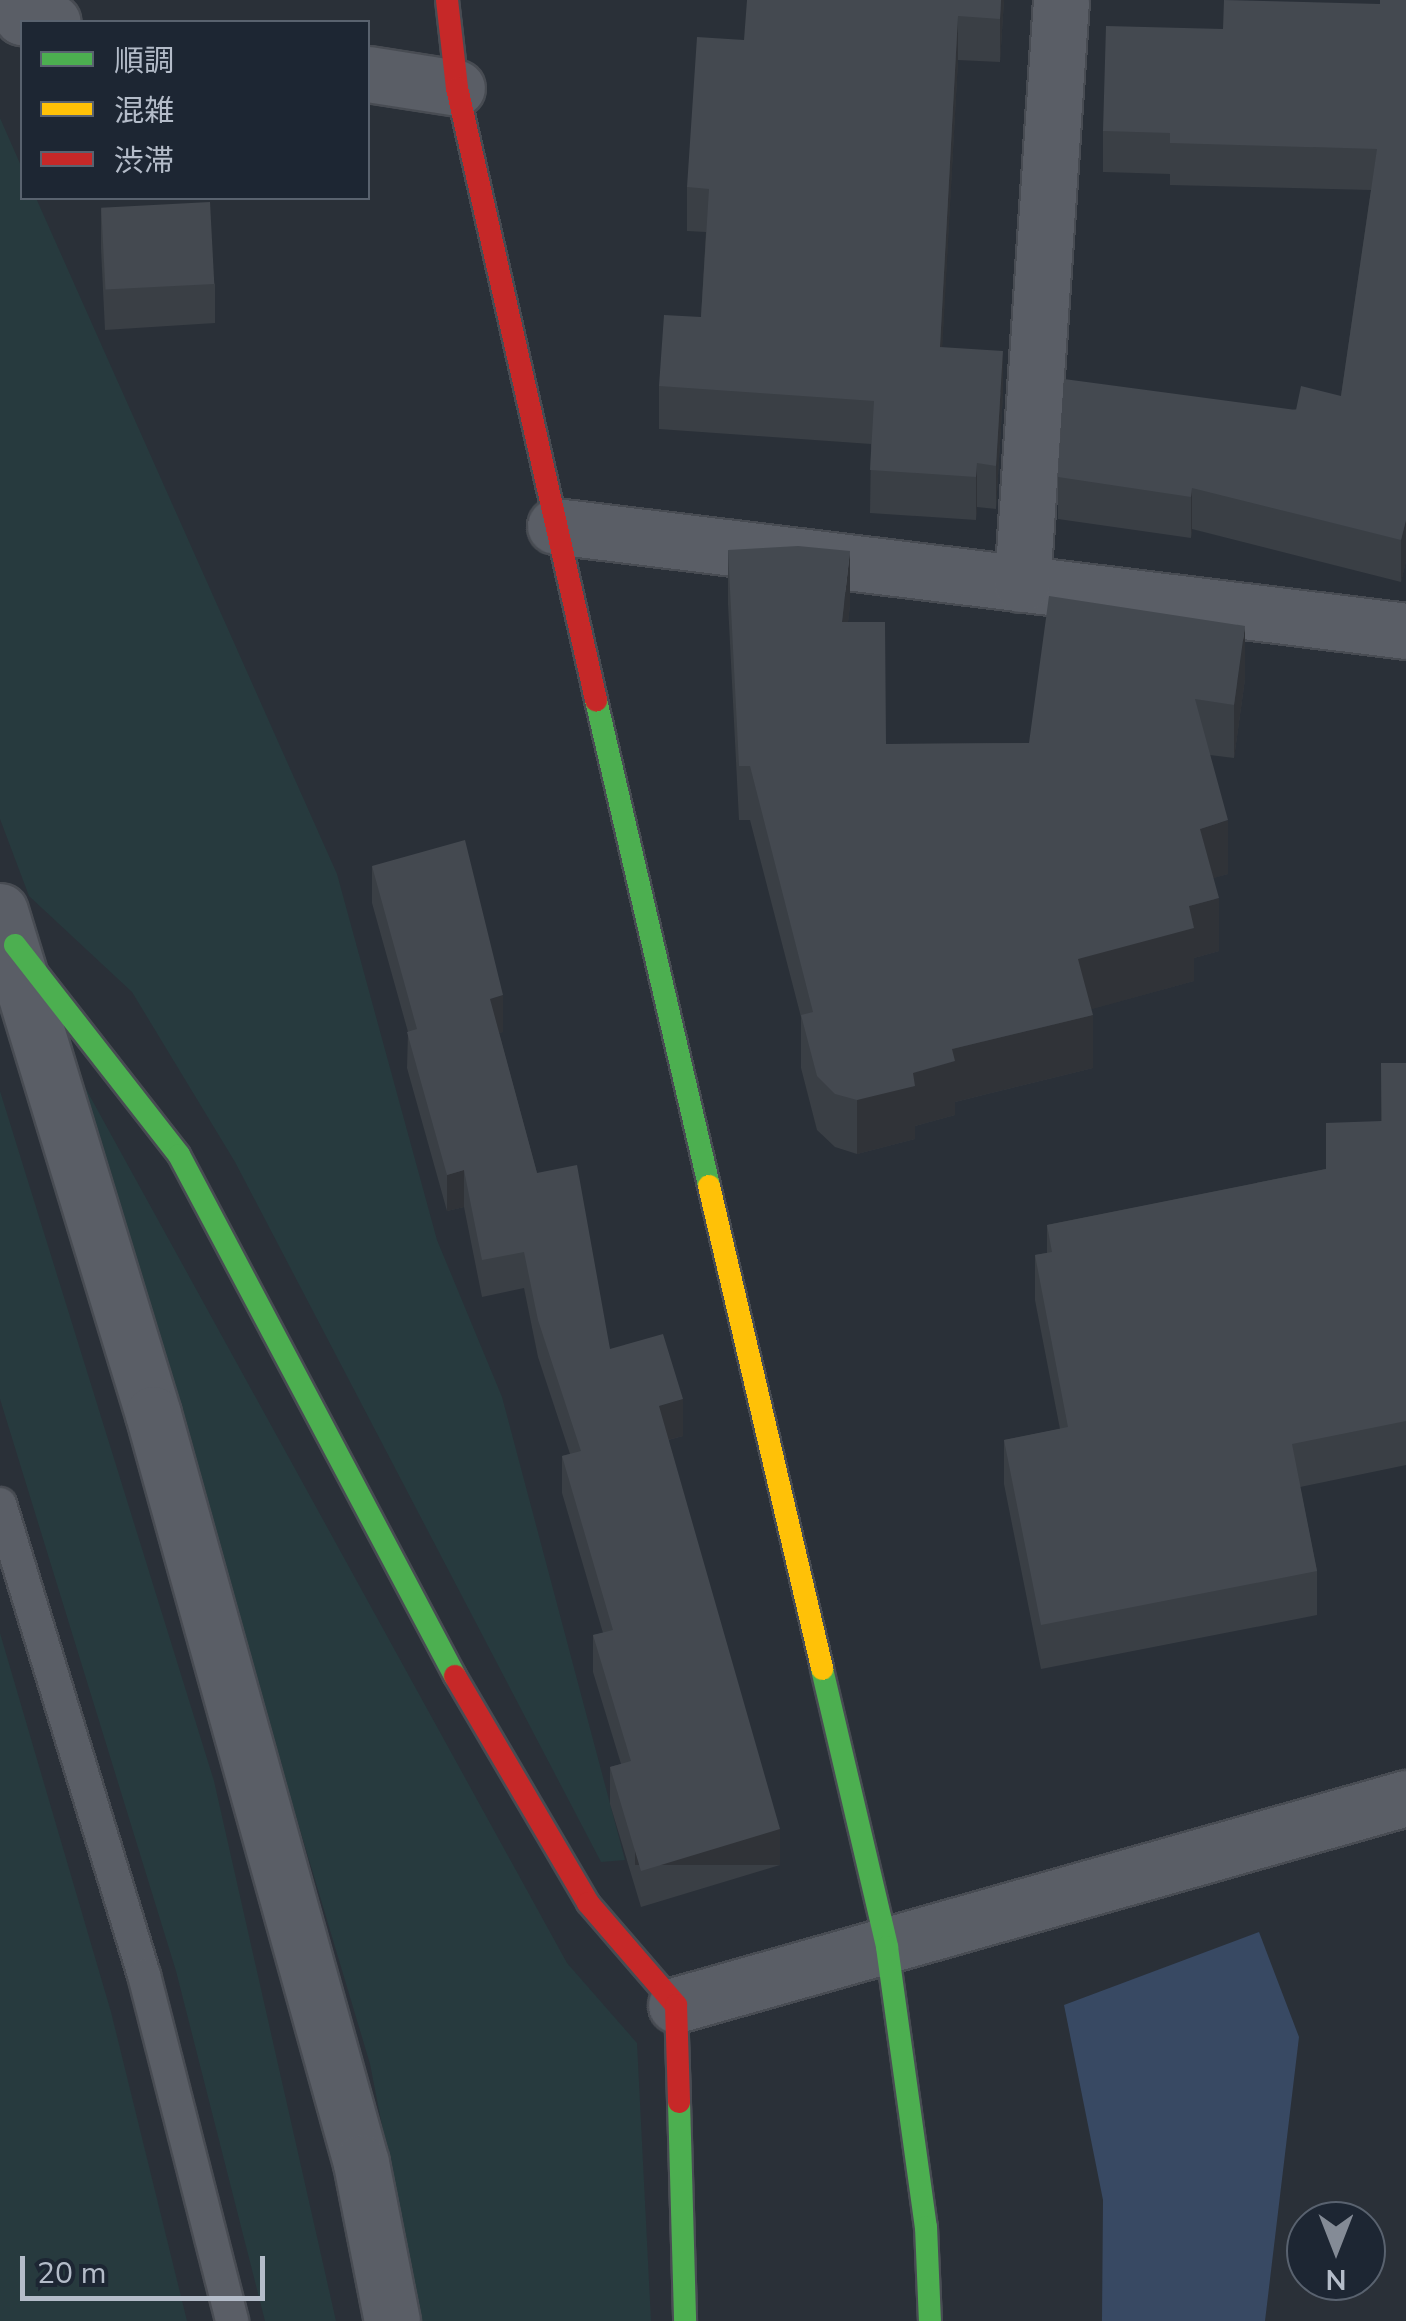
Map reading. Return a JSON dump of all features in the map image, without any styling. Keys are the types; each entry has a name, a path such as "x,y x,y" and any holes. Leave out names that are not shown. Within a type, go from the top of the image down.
{"street":[{"path":"14,0 22,18 38,20"},
{"path":"448,0 457,88 887,1947 926,2227 930,2321"},
{"path":"1022,584 1061,0"},
{"path":"370,74 457,88"},
{"path":"556,526 1406,631"},
{"path":"8,928 179,1156 472,1706 588,1903 676,2005 685,2321"},
{"path":"8,928 154,1414 361,2163 392,2321"},
{"path":"676,2005 1406,1798"}],"lane":[{"path":"0,1504 144,1975 232,2321"}],"green space":[{"path":"0,118 20,163 20,200 37,200 337,874 437,1240 502,1397 625,1860 601,1862 235,1162 132,992 29,896 0,819"},
{"path":"70,1060 567,1963 637,2043 651,2321 420,2321 370,2064"},
{"path":"0,1091 214,1781 336,2321 265,2321 176,1971 0,1399"},
{"path":"0,1633 111,2012 187,2321 0,2321"}],"water":[{"path":"1259,1932 1299,2037 1265,2321 1102,2321 1103,2200 1064,2005"}],"building":[{"path":"747,0 1001,0 1000,19 958,16 940,347 1003,351 996,466 977,463 976,477 870,470 874,401 659,386 664,315 701,317 709,189 687,187 697,37 744,40"},
{"path":"1224,0 1380,4 1380,0 1406,0 1406,520 1401,540 1192,488 1191,497 1058,477 1064,379 1296,410 1301,386 1341,396 1377,149 1170,143 1170,133 1103,131 1106,26 1223,29"},
{"path":"210,202 214,284 105,290 101,208"},
{"path":"798,546 850,551 842,622 885,622 886,744 1029,743 1049,596 1245,626 1234,705 1195,699 1228,820 1200,829 1219,898 1189,906 1194,928 1078,959 1093,1015 952,1049 955,1061 913,1073 915,1086 857,1100 835,1094 817,1076 801,1015 813,1012 750,766 739,766 728,550"},
{"path":"465,840 503,995 490,999 537,1173 577,1165 610,1349 663,1334 683,1399 659,1406 780,1829 641,1871 610,1767 631,1761 593,1635 613,1630 562,1456 581,1451 538,1320 524,1252 482,1260 464,1170 447,1175 407,1032 417,1029 372,866"},
{"path":"1381,1063 1406,1063 1406,1421 1292,1444 1317,1571 1041,1625 1004,1440 1068,1427 1035,1255 1052,1252 1047,1225 1326,1169 1326,1123 1382,1121"}],"traffic: fast":[{"path":"596,700 709,1186"},
{"path":"15,945 179,1155 455,1676"},
{"path":"822,1669 887,1947 926,2227 930,2321"},
{"path":"679,2102 685,2321"}],"traffic: slow":[{"path":"709,1186 822,1669"}],"traffic: jam":[{"path":"447,0 457,88 596,700"},
{"path":"455,1676 588,1903 676,2005 679,2102"}]}
